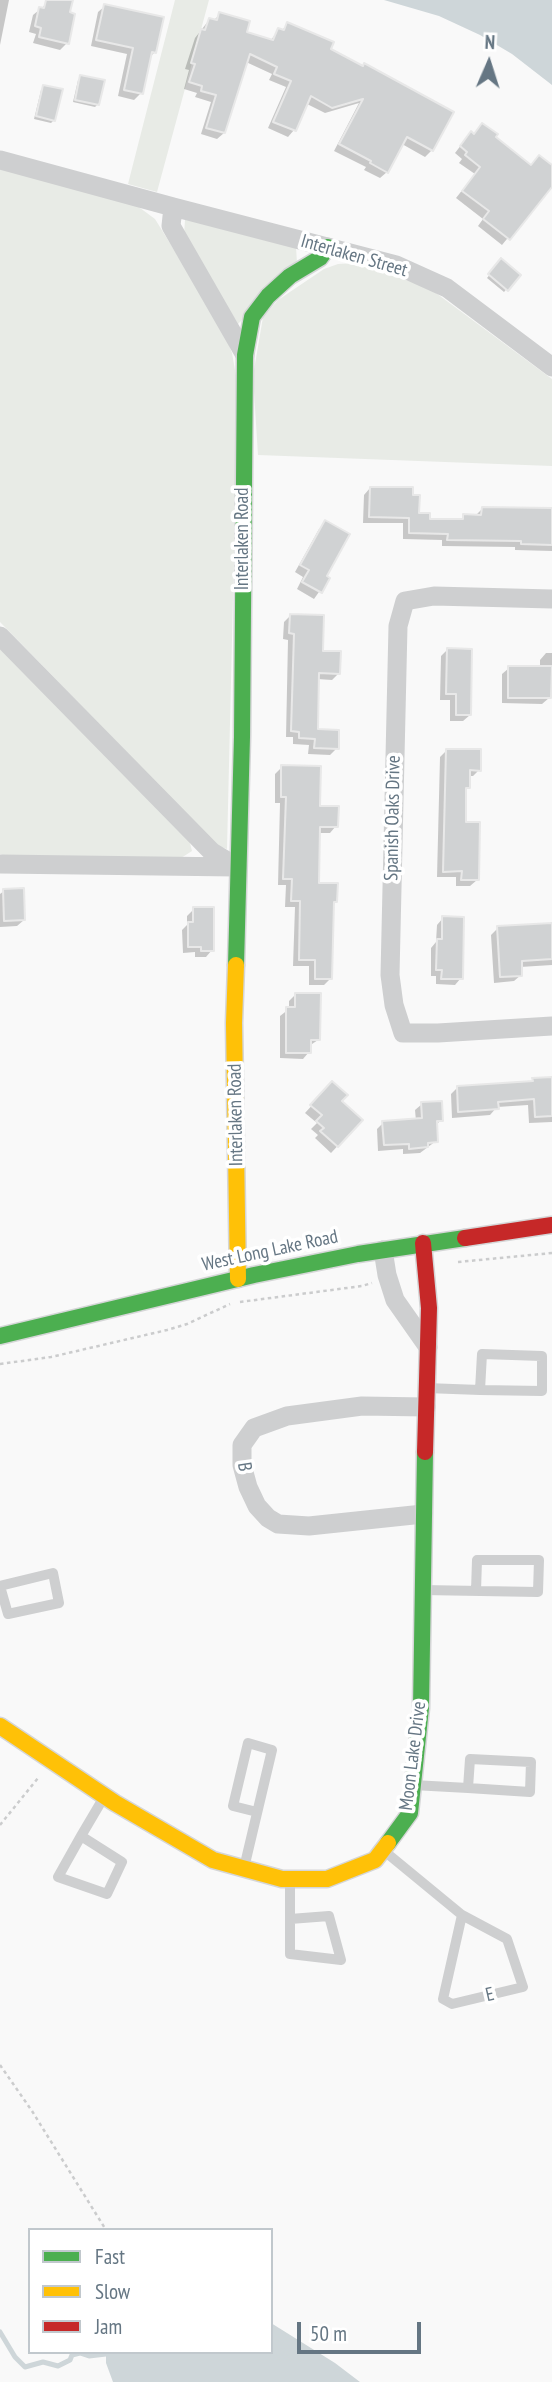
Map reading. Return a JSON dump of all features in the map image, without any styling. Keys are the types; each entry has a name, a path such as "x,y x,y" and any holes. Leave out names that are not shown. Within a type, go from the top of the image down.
{"street":[{"name":"Interlaken Street","path":"0,160 396,265 447,288 552,367"},
{"path":"173,207 171,226 245,355"},
{"name":"Interlaken Road","path":"239,1279 234,1023 242,737 245,355 252,317 260,306 290,276 320,258 328,247"},
{"name":"Spanish Oaks Drive","path":"552,598 434,596 405,601 398,626 390,975 394,1005 403,1033 552,1026"},
{"path":"0,636 212,852 237,867"},
{"path":"0,864 237,867"},
{"name":"West Long Lake Road","path":"0,1336 239,1279 383,1250 552,1225"},
{"name":"Moon Lake Drive","path":"0,1726 104,1797 212,1860 282,1879 327,1879 375,1860 410,1813 421,1708 429,1308 423,1243"},
{"path":"383,1250 395,1300 428,1347"},
{"name":"B","path":"423,1514 309,1526 278,1524 257,1506 248,1487 242,1465 242,1445 254,1428 287,1416 426,1398"}],"lane":[{"path":"426,1398 480,1390 542,1391 542,1356 482,1354 480,1390"},
{"path":"422,1590 476,1591 538,1592 538,1560 477,1560 476,1591"},
{"path":"53,1573 59,1603 8,1614 0,1586 53,1573"},
{"path":"244,1868 272,1750 248,1743 233,1806 257,1812"},
{"path":"413,1785 530,1793 531,1762 470,1759 468,1788"},
{"path":"81,1836 122,1862 107,1894 58,1877 81,1836 104,1797"},
{"name":"E","path":"383,1850 462,1915 507,1939 523,1987 452,2004 443,1999 462,1915"},
{"path":"290,1879 290,1919 290,1954 341,1960 329,1916 290,1919"}],"path":[{"path":"454,1262 552,1254"},
{"path":"0,1364 51,1357 167,1330 231,1304 362,1286 387,1275"},
{"path":"0,1825 51,1762"},
{"path":"0,2065 105,2228"}],"shaded area":[{"path":"175,0 209,0 157,192 128,184"},
{"path":"384,0 552,0 552,85 512,54 480,35 439,16"},
{"path":"0,166 132,202 155,219 223,329 232,353 238,387 227,849 218,846 0,622"},
{"path":"185,220 198,221 296,247 297,263 238,324 184,235"},
{"path":"356,263 436,293 552,379 552,466 258,455 253,376 263,317 278,300 324,269 338,264"},
{"path":"0,648 189,839 192,851 181,858 14,860 0,854"},
{"path":"273,2324 360,2382 113,2382 106,2363 106,2354 273,2354"}],"building":[{"path":"46,0 73,0 70,12 75,14 69,44 39,37 41,28 35,26 39,7 44,8"},
{"path":"104,4 164,17 156,53 152,52 143,94 124,90 133,48 96,40"},
{"path":"219,12 250,21 247,32 273,40 278,28 284,30 287,22 334,42 331,49 363,66 364,63 454,112 433,151 407,137 388,173 339,144 363,99 332,108 311,96 296,131 273,122 291,81 274,74 277,67 250,54 225,133 206,128 216,95 201,91 202,86 189,82 195,64 191,63 201,29 205,30 209,18 217,20"},
{"path":"80,75 105,80 99,105 75,100"},
{"path":"43,85 63,89 55,121 36,116"},
{"path":"482,123 531,165 539,155 552,165 552,187 510,240 483,219 489,211 462,191 480,167 465,155 467,152 460,146 471,131 474,134"},
{"path":"501,258 521,275 508,291 488,274"},
{"path":"370,487 413,487 413,495 420,495 419,513 430,513 430,519 463,519 463,514 481,515 482,507 552,508 552,545 521,544 521,541 447,540 448,534 409,533 409,518 369,517"},
{"path":"325,520 350,534 327,576 330,578 322,593 302,582 309,570 300,565"},
{"path":"290,614 324,615 323,651 341,651 340,674 319,673 318,729 339,730 339,749 314,748 315,739 299,738 299,732 291,731 294,634 289,633"},
{"path":"447,648 472,649 471,715 456,715 456,694 446,694"},
{"path":"508,666 552,666 551,698 508,698"},
{"path":"446,749 481,749 481,771 470,770 470,788 466,788 466,822 480,822 479,880 461,880 462,871 443,872"},
{"path":"281,765 321,766 320,806 339,806 338,827 320,827 319,883 338,883 337,902 334,902 332,979 315,979 315,960 299,960 300,901 291,901 292,879 283,879 286,797 281,797"},
{"path":"24,888 25,920 4,921 3,889"},
{"path":"193,907 214,907 214,951 188,947 188,922 193,922"},
{"path":"442,916 464,917 463,979 441,979 442,970 436,970 437,939 442,939"},
{"path":"552,923 552,959 522,961 522,976 500,977 497,926"},
{"path":"295,993 321,993 320,1040 311,1040 311,1053 286,1053 286,1007 295,1007"},
{"path":"552,1077 552,1116 535,1117 534,1099 498,1102 499,1109 458,1112 457,1086 533,1081 532,1078"},
{"path":"332,1081 348,1095 342,1101 363,1120 338,1147 320,1131 324,1128 316,1121 322,1115 310,1105"},
{"path":"442,1101 443,1121 437,1121 438,1142 428,1143 428,1147 409,1149 409,1144 384,1145 382,1121 422,1118 421,1102"}],"waterway":[{"path":"0,2332 15,2357 25,2367 43,2362 58,2366 76,2354"},
{"path":"83,2354 106,2354"}],"traffic: fast":[{"path":"236,965 242,737 245,355 252,317 268,296 290,276 320,258 328,247"},
{"path":"0,1336 254,1275 358,1254 465,1238"},
{"path":"388,1843 410,1813 421,1708 425,1452"}],"traffic: slow":[{"path":"236,965 234,1023 238,1279"},
{"path":"0,1726 115,1803 213,1860 282,1879 327,1879 375,1860 388,1843"}],"traffic: jam":[{"path":"465,1238 552,1225"},
{"path":"423,1243 429,1308 425,1452"}]}
